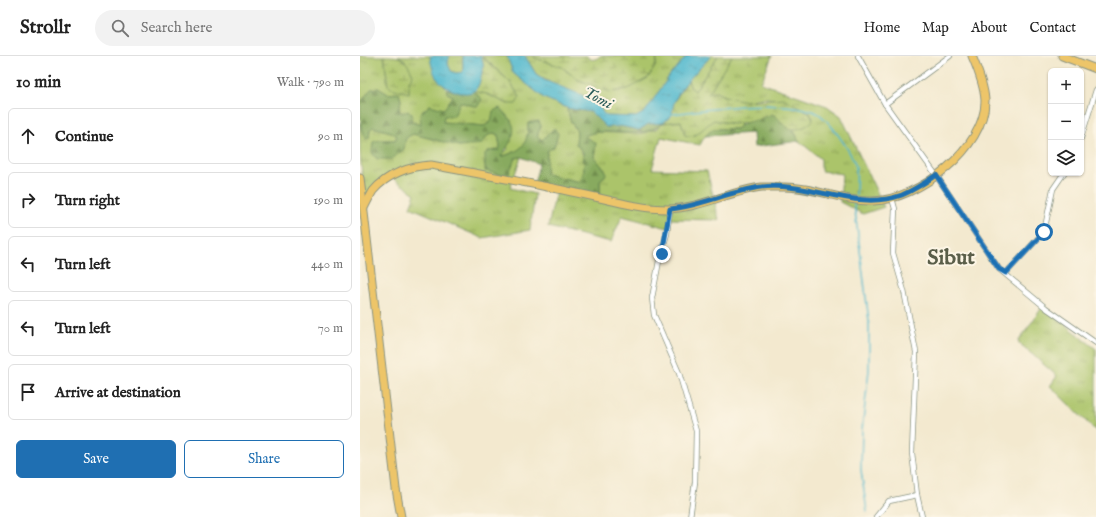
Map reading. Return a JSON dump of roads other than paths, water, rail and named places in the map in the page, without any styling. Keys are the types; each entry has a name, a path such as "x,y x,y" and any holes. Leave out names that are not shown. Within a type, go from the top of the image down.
{"main road":[{"path":"362,208 373,191 399,171 415,166 431,165 655,208 670,209 694,206 761,187 794,187 865,201 892,198 903,194 936,175 968,147 976,135 984,112 985,101 983,86 972,56"},
{"path":"1062,56 1096,69"},
{"path":"360,178 362,208 396,489 401,517"}],"street":[{"path":"858,56 885,104 936,175 999,269 1006,273 1046,308 1096,343"},
{"path":"885,104 950,56"},
{"path":"1084,128 1096,90"},
{"path":"1006,273 1044,232 1054,189 1062,176"},
{"path":"892,198 894,209 893,253 904,291 916,352 912,453 917,495 922,517"},
{"path":"670,209 667,234 659,261 652,298 654,315 679,373 696,431 694,482 690,517"},
{"path":"876,517 890,501 917,495"}],"water":[{"path":"430,56 449,56 448,64 451,71 456,73 463,72 463,56 481,56 483,67 478,86 470,93 458,92 446,87 436,77 432,68"},
{"path":"507,56 525,56 536,74 544,80 582,95 600,107 603,113 607,116 636,117 645,112 670,75 687,56 711,56 680,91 673,106 672,115 663,123 648,124 639,130 621,126 606,127 591,112 567,108 544,98 513,73"}],"waterway":[{"path":"672,114 725,107 764,105 800,108 815,112 833,128 845,145 854,162 856,168 856,196"},
{"path":"854,203 869,321 869,370 862,430 861,470 867,511"}],"district":[{"name":"Sibut","path":"951,258"}],"water label":[{"name":"Tomi","path":"598,98"}]}
